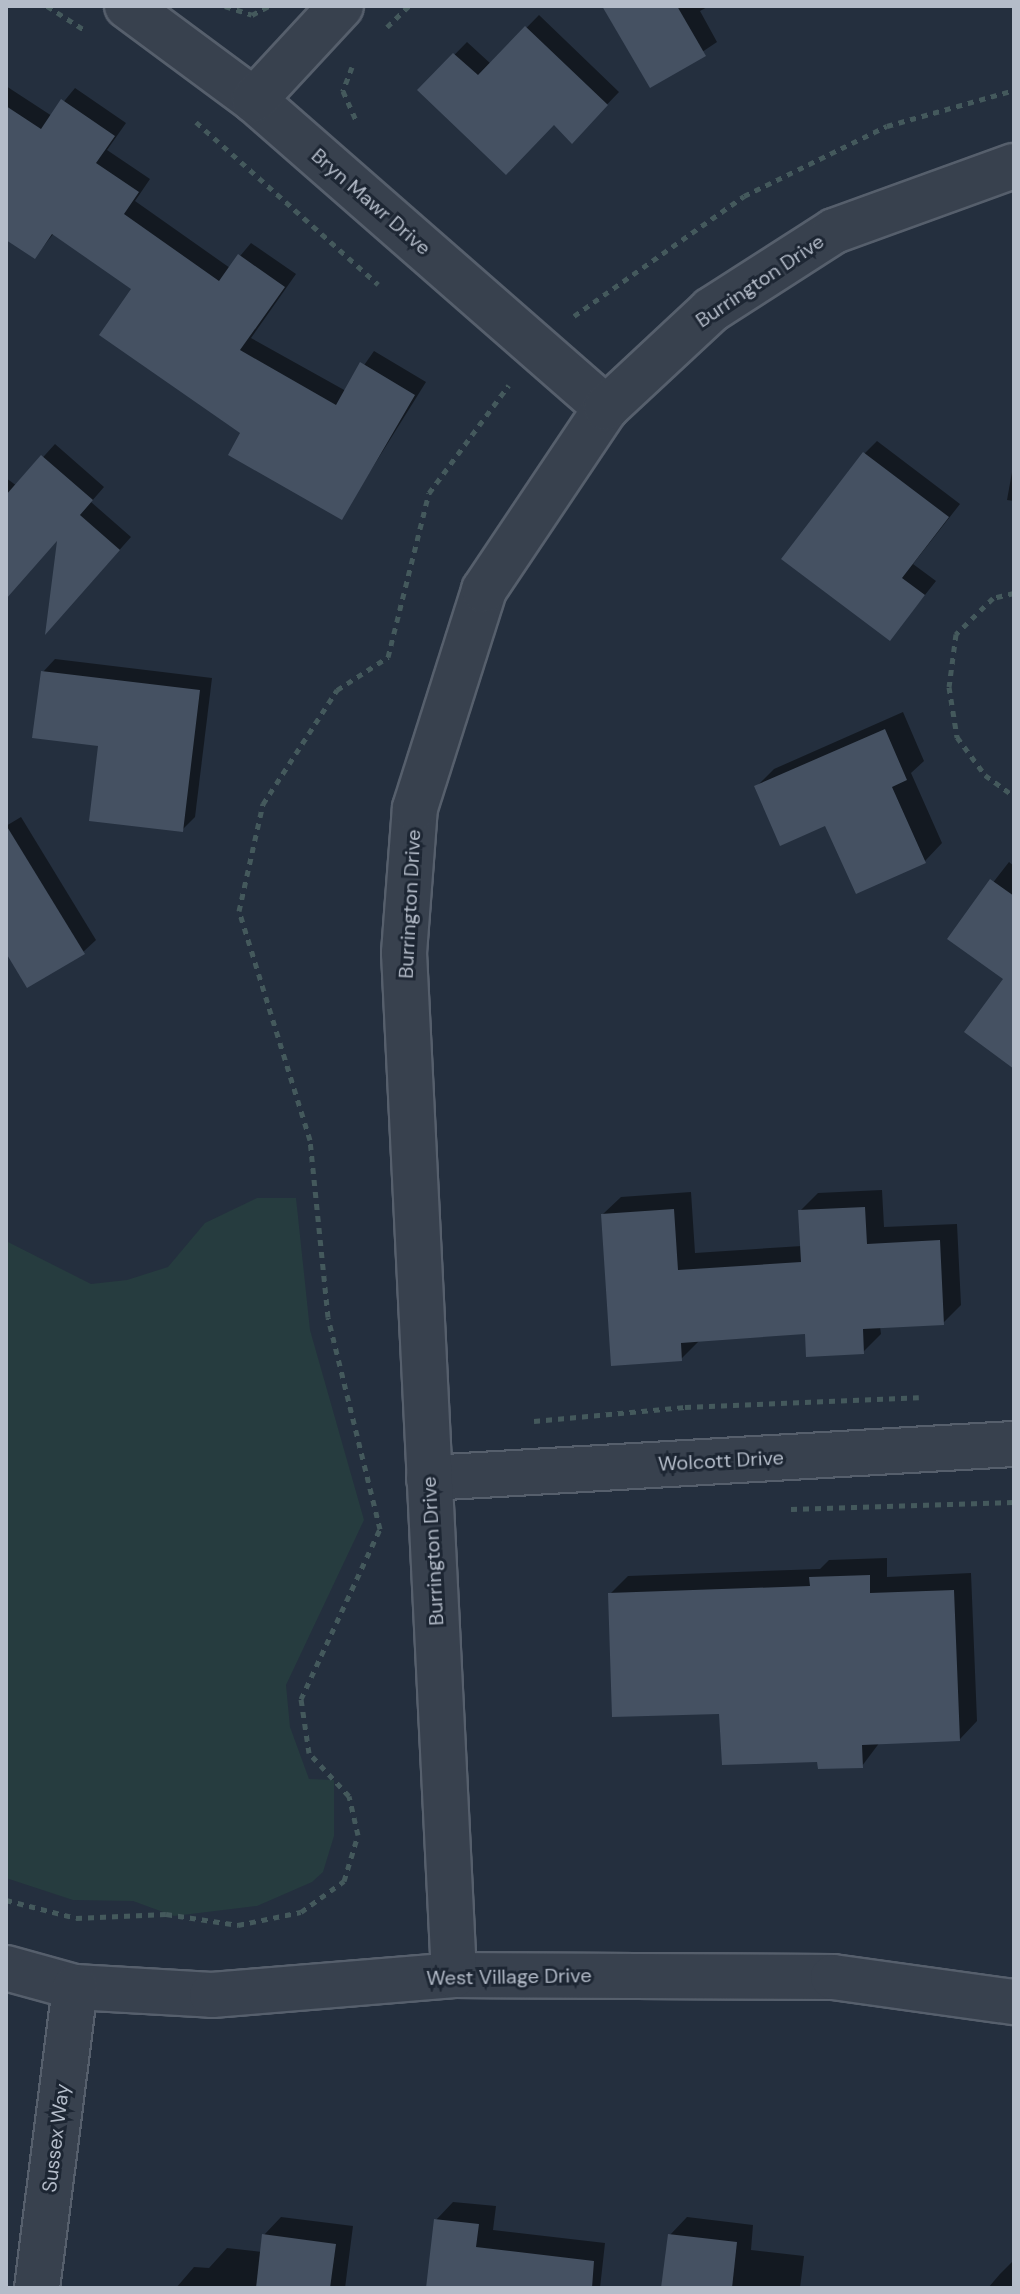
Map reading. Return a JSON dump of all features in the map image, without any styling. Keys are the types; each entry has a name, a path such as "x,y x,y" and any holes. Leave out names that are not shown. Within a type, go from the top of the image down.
{"street":[{"name":"Bryn Mawr Drive","path":"127,6 254,100 606,408"},
{"path":"254,100 341,6"},
{"name":"Burrington Drive","path":"454,1975 404,953 415,808 484,590 606,408 711,310 834,231 1014,166"},
{"name":"Wolcott Drive","path":"429,1478 1014,1444"},
{"name":"West Village Drive","path":"6,1968 75,1987 212,1995 454,1975 833,1977 1014,2002"},
{"name":"Sussex Way","path":"37,2288 75,1987"}],"path":[{"path":"47,6 94,36"},
{"path":"225,6 252,15 269,6"},
{"path":"378,34 409,6"},
{"path":"358,53 343,91 354,119 366,129"},
{"path":"188,114 378,284"},
{"path":"1014,593 993,598 956,634 949,687 957,737 985,775 1014,796"},
{"path":"778,1510 1014,1502"},
{"path":"6,1907 7,1901"}],"green space":[{"path":"257,1198 296,1198 310,1330 364,1520 286,1685 290,1727 309,1779 334,1780 334,1836 323,1872 312,1882 257,1906 174,1916 133,1901 73,1900 6,1878 6,1241 91,1284 127,1280 168,1267 205,1223"}],"building":[{"path":"602,6 677,6 706,56 650,88"},
{"path":"525,26 608,105 572,144 554,125 506,175 417,90 453,53 478,75"},
{"path":"61,99 115,136 96,163 139,192 124,214 219,281 238,254 285,287 240,350 336,405 360,362 415,395 342,520 228,455 240,433 99,335 131,289 52,234 35,259 6,240 6,106 41,129"},
{"path":"863,452 949,517 902,578 925,595 890,641 781,559"},
{"path":"41,455 93,500 80,515 120,550 45,635 57,541 6,599 6,495"},
{"path":"41,671 200,690 183,832 89,821 98,746 32,738"},
{"path":"885,729 907,780 892,787 926,863 856,894 825,826 780,846 754,786"},
{"path":"6,825 85,954 27,988 6,953"},
{"path":"990,879 1014,896 1014,1069 964,1032 1003,979 947,939"},
{"path":"865,1207 867,1244 940,1240 944,1325 863,1329 864,1354 806,1357 805,1334 681,1343 682,1361 611,1366 601,1214 674,1209 678,1270 801,1262 798,1210"},
{"path":"870,1575 870,1593 954,1590 960,1741 862,1745 863,1768 818,1769 817,1762 722,1765 719,1714 612,1717 608,1593 810,1586 809,1577"},
{"path":"434,2219 479,2224 476,2247 594,2261 592,2288 426,2288"},
{"path":"262,2234 336,2244 330,2288 256,2288"},
{"path":"668,2234 737,2242 732,2288 661,2288"}]}
